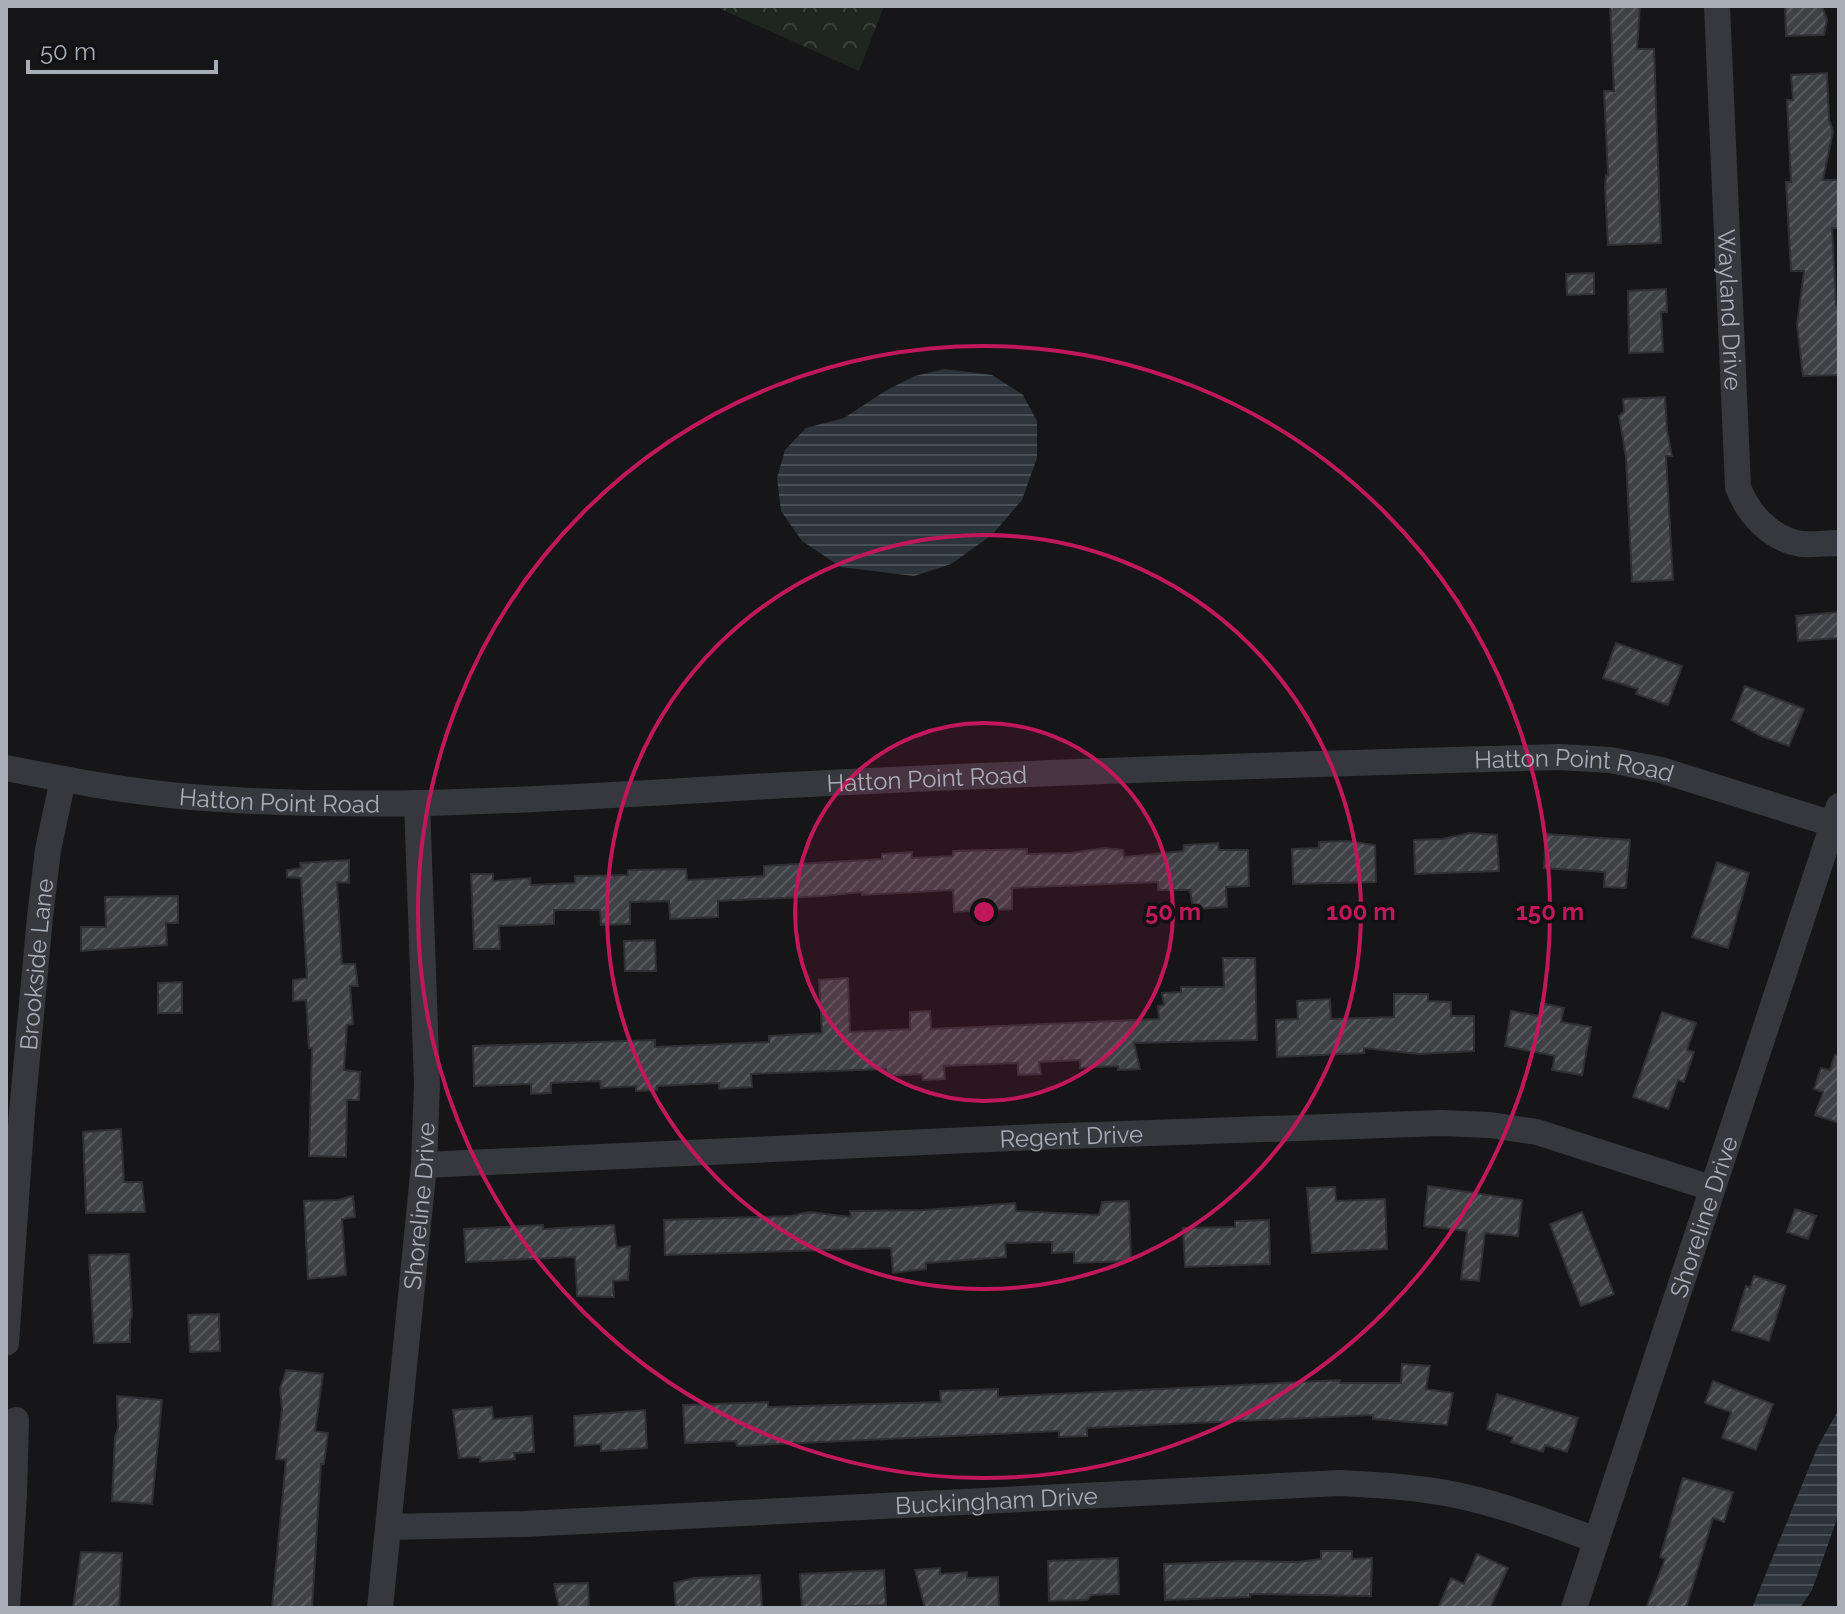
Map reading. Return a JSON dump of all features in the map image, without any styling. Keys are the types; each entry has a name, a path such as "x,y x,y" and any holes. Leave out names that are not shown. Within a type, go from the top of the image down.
{"street":[{"name":"Wayland Drive","path":"1717,6 1738,487 1744,504 1762,525 1780,537 1801,544 1839,543"},
{"name":"Hatton Point Road","path":"6,768 190,797 305,803 417,803 1043,772 1559,757 1610,760 1661,770 1837,819"},
{"name":"Brookside Lane","path":"6,1343 22,1112 40,917 48,850 63,779"},
{"name":"Shoreline Drive","path":"380,1608 424,1165 427,1084 417,803"},
{"name":"Shoreline Drive","path":"1574,1608 1711,1188 1837,819"},
{"name":"Regent Drive","path":"424,1165 1020,1138 1442,1123 1490,1125 1537,1132 1711,1188"},
{"path":"7,1608 16,1420"},
{"name":"Buckingham Drive","path":"389,1527 524,1524 1340,1483 1398,1486 1455,1495 1511,1509 1596,1540"}],"green space":[{"path":"714,6 884,6 859,71"}],"shaded area":[{"path":"945,369 992,375 1023,395 1037,421 1037,458 1022,500 992,535 951,564 914,576 841,567 802,541 781,511 777,478 785,450 806,428 844,418 915,376"},
{"path":"1839,1409 1839,1513 1812,1590 1800,1608 1752,1608 1817,1448"}],"building":[{"path":"1610,6 1640,6 1637,49 1654,49 1661,243 1608,245 1604,91 1614,91"},
{"path":"1785,6 1822,6 1827,20 1824,35 1786,36"},
{"path":"1827,73 1829,120 1833,131 1823,180 1839,180 1839,228 1832,228 1836,305 1839,305 1839,375 1803,376 1797,325 1804,271 1791,271 1786,182 1791,182 1787,100 1793,100 1791,75"},
{"path":"1594,273 1594,294 1567,295 1566,274"},
{"path":"1666,289 1667,312 1661,312 1663,352 1629,353 1628,291"},
{"path":"1665,397 1672,456 1666,456 1673,580 1632,582 1626,457 1619,416 1624,412 1623,399"},
{"path":"1839,612 1839,638 1798,641 1796,616"},
{"path":"1616,643 1682,666 1668,705 1636,694 1638,689 1603,678"},
{"path":"1745,686 1804,709 1789,746 1761,736 1732,720"},
{"path":"1470,833 1497,835 1499,871 1415,874 1414,840 1442,839"},
{"path":"1546,834 1630,840 1626,888 1604,887 1605,872 1544,868"},
{"path":"1347,841 1375,845 1376,882 1293,884 1292,849 1319,848 1319,842"},
{"path":"1218,843 1219,850 1248,850 1249,886 1226,887 1227,907 1193,909 1190,890 1158,890 1158,882 1012,888 1012,909 954,912 953,890 718,901 718,917 670,919 669,901 630,902 630,924 601,925 600,910 554,910 554,924 499,926 500,949 474,949 471,874 493,874 493,881 530,878 531,885 575,883 575,876 628,875 628,870 686,869 687,880 764,876 764,866 882,859 882,854 912,852 912,858 953,856 953,851 1027,849 1027,854 1105,848 1123,850 1124,857 1183,851 1184,845"},
{"path":"349,860 349,883 337,882 342,964 355,964 358,986 350,986 353,1024 347,1025 344,1070 360,1072 359,1100 347,1100 346,1157 309,1156 312,1048 309,1048 306,1000 293,1001 293,980 307,978 301,878 287,877 287,870 301,868 300,863"},
{"path":"1717,862 1749,873 1728,948 1692,937"},
{"path":"178,896 178,923 166,923 167,945 81,951 81,927 106,927 105,897"},
{"path":"655,940 656,971 625,971 624,941"},
{"path":"1223,958 1255,958 1257,1040 1134,1043 1140,1069 1118,1070 1118,1066 1080,1068 1080,1060 1039,1062 1041,1074 1018,1075 1018,1063 944,1066 945,1079 923,1080 922,1074 887,1076 886,1069 751,1074 752,1087 719,1089 719,1083 657,1086 657,1090 636,1091 636,1086 601,1088 600,1081 551,1083 551,1093 531,1094 531,1084 474,1086 473,1046 655,1040 655,1047 769,1042 769,1036 822,1033 819,980 848,978 850,1032 910,1029 910,1012 930,1011 931,1029 1159,1019 1158,1006 1164,1005 1162,993 1181,992 1181,987 1224,987"},
{"path":"182,982 182,1013 158,1013 158,983"},
{"path":"1394,994 1428,994 1428,1001 1451,1002 1451,1016 1474,1016 1474,1051 1419,1054 1364,1048 1364,1053 1277,1057 1276,1020 1298,1019 1297,1001 1330,999 1331,1019 1394,1017"},
{"path":"1541,1003 1564,1008 1561,1022 1591,1027 1582,1075 1552,1070 1555,1056 1505,1046 1511,1011 1539,1016"},
{"path":"1662,1012 1696,1023 1687,1050 1694,1052 1684,1082 1678,1080 1668,1109 1633,1097"},
{"path":"1835,1055 1839,1056 1839,1123 1815,1115 1823,1092 1814,1089 1821,1068 1830,1070"},
{"path":"121,1129 124,1182 142,1182 145,1212 86,1213 83,1132"},
{"path":"1428,1186 1522,1200 1518,1236 1485,1233 1479,1281 1461,1279 1467,1231 1424,1226"},
{"path":"1335,1187 1336,1201 1385,1199 1387,1249 1312,1253 1307,1188"},
{"path":"353,1196 355,1217 342,1219 346,1275 308,1279 304,1201 338,1200"},
{"path":"1129,1201 1131,1261 1074,1263 1074,1252 1052,1253 1052,1242 1005,1243 1006,1257 926,1263 926,1269 893,1273 891,1248 665,1255 664,1220 791,1216 809,1212 851,1217 850,1211 925,1210 1015,1203 1016,1211 1099,1215 1102,1202"},
{"path":"1795,1209 1816,1216 1808,1239 1787,1232"},
{"path":"1582,1212 1614,1294 1581,1306 1550,1224"},
{"path":"1269,1220 1270,1264 1185,1267 1183,1228 1235,1227 1235,1221"},
{"path":"543,1225 543,1229 614,1225 617,1248 630,1246 628,1280 613,1281 614,1297 577,1296 575,1257 466,1262 464,1229"},
{"path":"129,1254 130,1342 94,1343 89,1255"},
{"path":"1754,1276 1786,1286 1769,1341 1732,1330 1746,1286 1750,1288"},
{"path":"219,1314 220,1351 190,1352 188,1315"},
{"path":"1402,1364 1430,1366 1426,1389 1453,1393 1447,1425 1373,1419 1373,1415 1087,1428 1087,1436 1059,1437 1059,1431 737,1446 736,1441 685,1443 683,1405 768,1402 768,1407 941,1402 940,1391 998,1389 998,1397 1340,1380 1340,1383 1401,1383"},
{"path":"286,1370 323,1374 315,1431 328,1433 324,1464 321,1464 312,1608 272,1608 286,1460 276,1459 282,1409 280,1389"},
{"path":"1713,1381 1773,1404 1756,1450 1722,1438 1731,1412 1705,1403"},
{"path":"1497,1394 1578,1418 1567,1452 1545,1445 1543,1452 1511,1442 1513,1437 1487,1429"},
{"path":"117,1396 162,1400 152,1504 112,1501 118,1428"},
{"path":"492,1407 493,1419 532,1416 534,1452 514,1453 515,1459 480,1462 480,1457 459,1458 453,1410"},
{"path":"645,1410 647,1448 601,1451 601,1444 575,1446 574,1416"},
{"path":"1683,1478 1733,1492 1724,1522 1713,1518 1686,1608 1646,1608 1665,1559 1660,1557"},
{"path":"1321,1551 1352,1551 1352,1559 1372,1558 1371,1596 1250,1594 1250,1597 1165,1600 1164,1564 1297,1562 1321,1559"},
{"path":"81,1552 122,1553 119,1608 73,1608"},
{"path":"1477,1554 1508,1568 1490,1608 1438,1608 1451,1578 1464,1584"},
{"path":"1118,1558 1119,1594 1092,1595 1087,1600 1049,1601 1048,1561"},
{"path":"940,1568 940,1574 967,1572 967,1578 998,1577 999,1608 925,1608 915,1570"},
{"path":"884,1570 886,1605 802,1608 800,1574"},
{"path":"760,1575 762,1608 676,1608 674,1583 694,1578"},
{"path":"588,1583 589,1608 559,1608 554,1584"}]}
